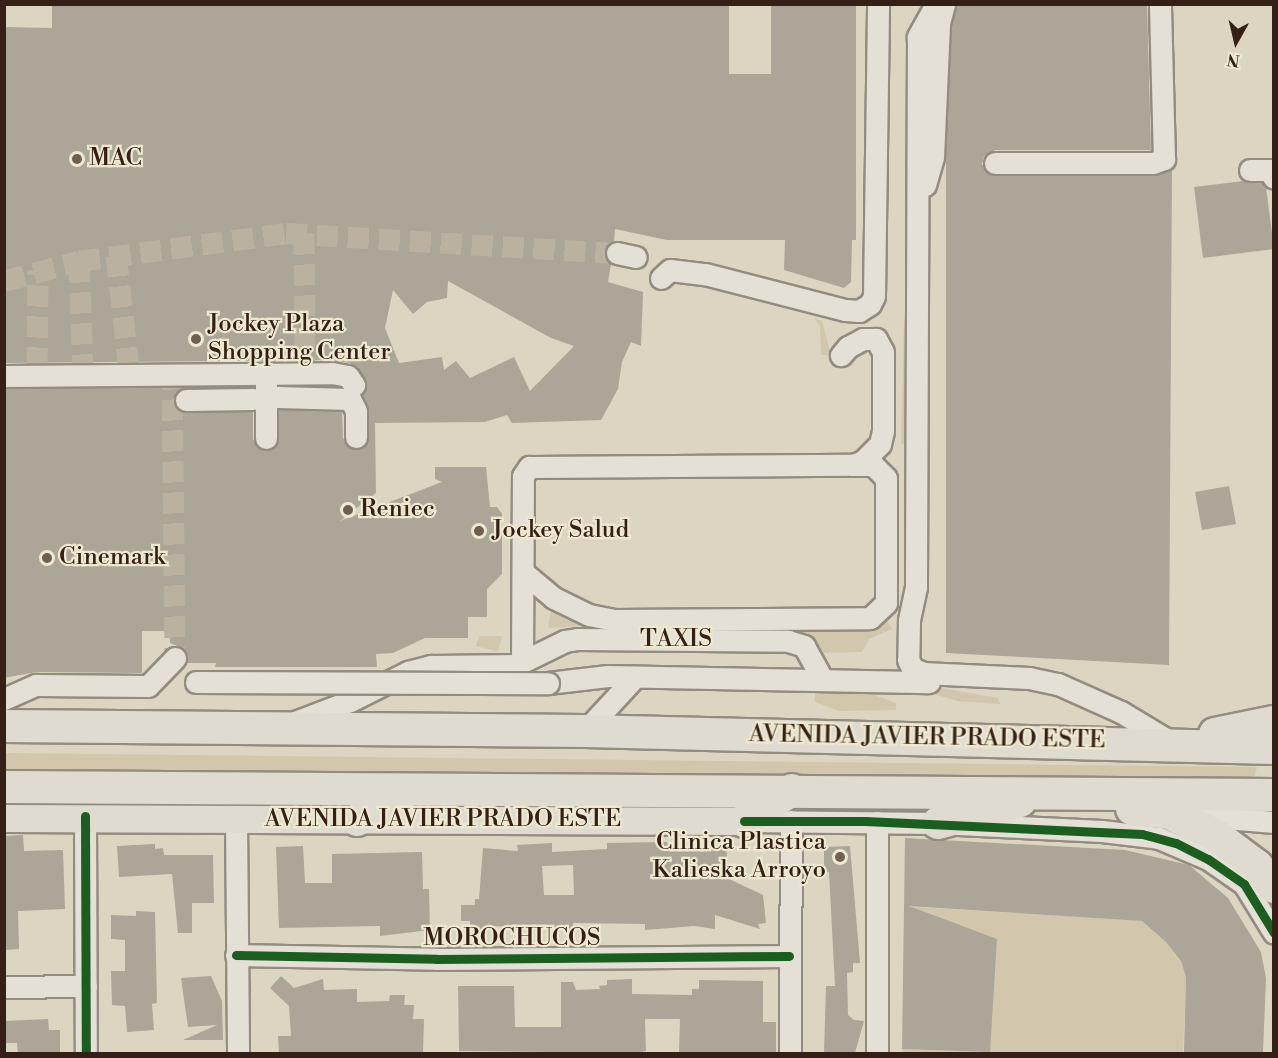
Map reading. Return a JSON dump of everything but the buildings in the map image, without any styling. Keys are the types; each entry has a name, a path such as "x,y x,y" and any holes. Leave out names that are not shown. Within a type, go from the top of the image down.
{"highway":[{"path":"1174,744 1274,722"},
{"name":"AVENIDA JAVIER PRADO ESTE","path":"4,726 585,731 1274,748"},
{"name":"AVENIDA JAVIER PRADO ESTE","path":"4,787 1050,791 1274,795"},
{"path":"357,820 408,790"},
{"path":"744,821 792,790"},
{"path":"938,824 1050,791 1099,804 1169,813 1237,850 1274,887"}],"main road":[{"name":"AVENIDA JAVIER PRADO ESTE","path":"4,818 85,816 357,820 744,821"}],"street":[{"path":"661,278 670,270 705,274 845,310 859,311 870,304 874,296 878,4"},
{"path":"936,4 918,37 916,587 909,621 908,660 912,668 923,673 1030,678 1090,696 1174,744"},
{"path":"918,209 933,158 939,23 944,4"},
{"path":"995,163 1131,163 1164,159 1160,4"},
{"path":"1250,170 1269,170 1274,178"},
{"path":"841,355 848,346 863,339 876,339 883,352 880,444 853,465"},
{"path":"266,373 266,438"},
{"path":"4,376 332,373 348,376 354,385"},
{"path":"278,397 305,395 350,399 356,411 356,437"},
{"path":"186,400 253,399"},
{"path":"909,621 886,529 899,470 917,443"},
{"path":"516,665 524,655 523,474 534,465 873,465 886,478 886,603 870,618 615,620 589,615 554,598 524,573"},
{"name":"TAXIS","path":"516,665 565,641 577,639 788,641 804,646 822,679"},
{"path":"4,699 36,685 148,686 175,658 180,673 196,682 548,682 608,676 822,679 1004,686 1030,678"},
{"path":"280,728 350,701 408,672 431,666 516,665 565,668 608,676"},
{"path":"585,731 635,677"},
{"path":"1169,813 1274,822"},
{"path":"85,816 86,1053"},
{"path":"236,819 238,1053"},
{"name":"AVENIDA JAVIER PRADO ESTE","path":"744,821 877,822 1102,831 1176,843 1208,859 1244,884 1274,933"},
{"path":"790,1053 791,821"},
{"path":"877,822 877,1053"},
{"name":"MOROCHUCOS","path":"236,955 436,959 789,956"},
{"path":"4,987 86,986"}],"shaded area":[{"path":"814,318 822,321 831,355 821,355 820,327"},
{"path":"904,320 908,323 909,444 901,444"},
{"path":"552,604 593,625 548,628"},
{"path":"886,619 892,629 869,639 862,652 819,653 812,636 787,629 865,626"},
{"path":"479,636 502,636 498,652 476,646"},
{"path":"941,688 998,698 1000,704 957,701 928,692"},
{"path":"858,689 896,703 896,710 839,711 815,702 815,690"},
{"path":"5,753 1257,767 1254,778 5,779"},
{"path":"904,906 1142,921 1166,942 1181,961 1186,977 1183,1053 902,1054 902,1049 990,1052"}],"tunnel":[{"path":"4,281 79,261 286,233 617,253"},
{"path":"304,233 305,394"},
{"path":"116,255 129,368"},
{"path":"79,261 83,368"},
{"path":"37,368 38,270"},
{"path":"172,368 175,658"}],"cycle path":[{"path":"85,816 86,1054"},
{"path":"744,821 865,821 1142,834 1176,843 1208,859 1244,884 1274,933"},
{"path":"236,955 436,959 789,956"}],"place":[{"name":"MAC","path":"77,159"},
{"name":"Jockey Plaza Shopping Center","path":"196,339"},
{"name":"Reniec","path":"348,510"},
{"name":"Jockey Salud","path":"479,531"},
{"name":"Cinemark","path":"47,558"},
{"name":"Clinica Plastica Kalieska Arroyo","path":"840,857"}]}
